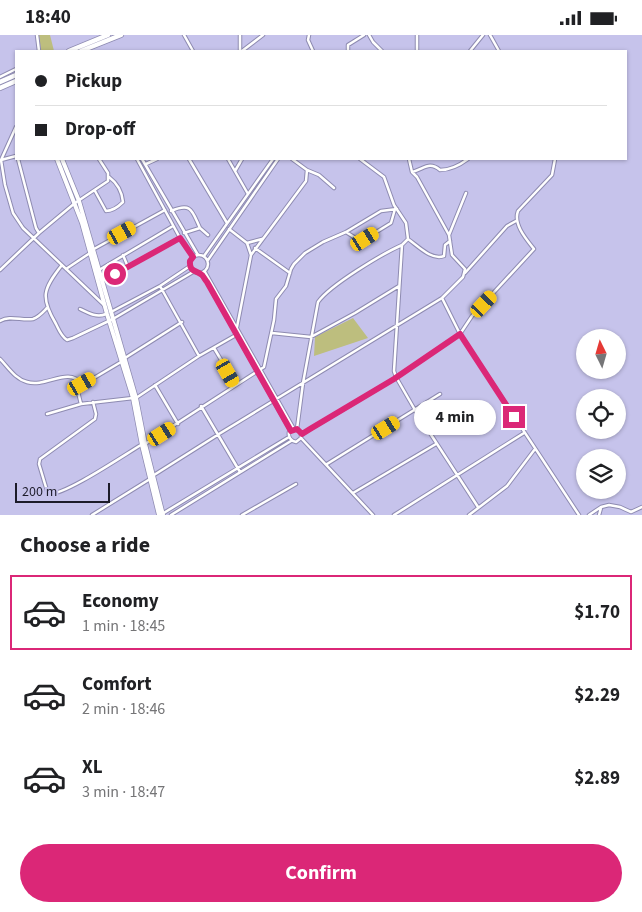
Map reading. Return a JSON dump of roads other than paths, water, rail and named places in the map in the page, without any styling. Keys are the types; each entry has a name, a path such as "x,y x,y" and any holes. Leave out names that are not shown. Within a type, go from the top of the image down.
{"highway":[{"path":"70,50 108,35"},
{"path":"84,50 121,35"},
{"path":"0,82 15,75"},
{"path":"0,88 15,81"}],"main road":[{"path":"57,160 77,202"},
{"path":"62,160 99,270 109,313 134,398 162,514"},
{"path":"92,251 105,306 109,313"}],"street":[{"path":"37,35 39,50"},
{"path":"184,35 192,50"},
{"path":"240,35 241,50"},
{"path":"242,50 263,35"},
{"path":"309,35 308,40 313,50"},
{"path":"348,50 348,45 364,35"},
{"path":"368,35 372,42 381,50"},
{"path":"417,35 417,50"},
{"path":"471,50 484,35"},
{"path":"490,35 498,50"},
{"path":"0,77 15,70"},
{"path":"15,129 1,160 5,185 13,213 23,227 105,306"},
{"path":"1,160 15,157"},
{"path":"18,160 39,233"},
{"path":"95,191 106,211 111,211 123,202 118,186 109,177 100,160"},
{"path":"138,160 180,238 193,257"},
{"path":"143,160 198,255"},
{"path":"146,164 155,160"},
{"path":"190,160 227,223"},
{"path":"229,160 250,198"},
{"path":"235,171 241,160"},
{"path":"204,256 272,160"},
{"path":"62,265 46,288 45,301 62,336 67,339 74,338 111,320 193,272 204,272 208,267 208,260 277,160"},
{"path":"293,160 307,170 320,175 334,188"},
{"path":"361,160 384,177 396,209 406,223 408,239 425,250 428,255 439,258 444,256 445,245 450,241"},
{"path":"409,160 412,172 417,177 449,235 452,255 465,269 465,273"},
{"path":"412,172 430,165 440,170 445,170 467,160"},
{"path":"171,515 266,455 292,441 298,441 302,434 396,377 460,334 472,317 534,249 517,221 518,211 552,175 555,160"},
{"path":"237,328 251,255 306,181 307,170"},
{"path":"0,270 39,233 77,202 108,181 109,177"},
{"path":"449,235 466,193"},
{"path":"172,211 183,207 188,208 191,210 200,228 208,235"},
{"path":"93,402 96,414 95,419 40,459 48,494 54,494 68,488 144,444 178,424 201,406 259,371 265,364 272,333 276,299 286,286 292,267 304,253 323,242 381,211 396,209"},
{"path":"346,231 357,239 365,239 391,223 396,209"},
{"path":"66,269 92,251 165,210"},
{"path":"92,515 218,434 442,298 454,287 507,226 517,221"},
{"path":"99,270 174,226"},
{"path":"184,233 200,228"},
{"path":"229,229 246,243 251,255"},
{"path":"102,281 180,238"},
{"path":"246,243 262,239"},
{"path":"162,514 289,437 294,429 317,307 322,296 334,286 402,245 408,239"},
{"path":"187,248 192,245"},
{"path":"402,245 394,367 396,377 415,410 478,507"},
{"path":"255,248 290,273"},
{"path":"123,255 128,267"},
{"path":"193,272 190,267 190,261 193,257 198,255 204,256 208,260"},
{"path":"80,309 95,316 102,316 160,286 190,267"},
{"path":"204,272 237,328 273,400 294,429 302,434"},
{"path":"200,273 294,429"},
{"path":"160,286 200,356"},
{"path":"272,333 311,337 399,286"},
{"path":"442,298 460,334 579,515"},
{"path":"0,321 7,318 35,318 47,308"},
{"path":"81,404 77,388 182,322"},
{"path":"47,414 81,404 134,398 236,335"},
{"path":"214,348 236,385"},
{"path":"0,359 18,378 29,383 43,383 69,376 76,377 82,384"},
{"path":"155,385 178,424"},
{"path":"326,464 440,394"},
{"path":"201,406 240,471"},
{"path":"394,515 524,433"},
{"path":"289,437 292,441"},
{"path":"301,438 373,515"},
{"path":"353,493 437,444"},
{"path":"469,515 507,486 535,449"},
{"path":"264,451 266,455"},
{"path":"242,515 296,484"},
{"path":"589,515 601,507 613,505 631,512 642,507"},
{"path":"599,515 601,507"}]}
